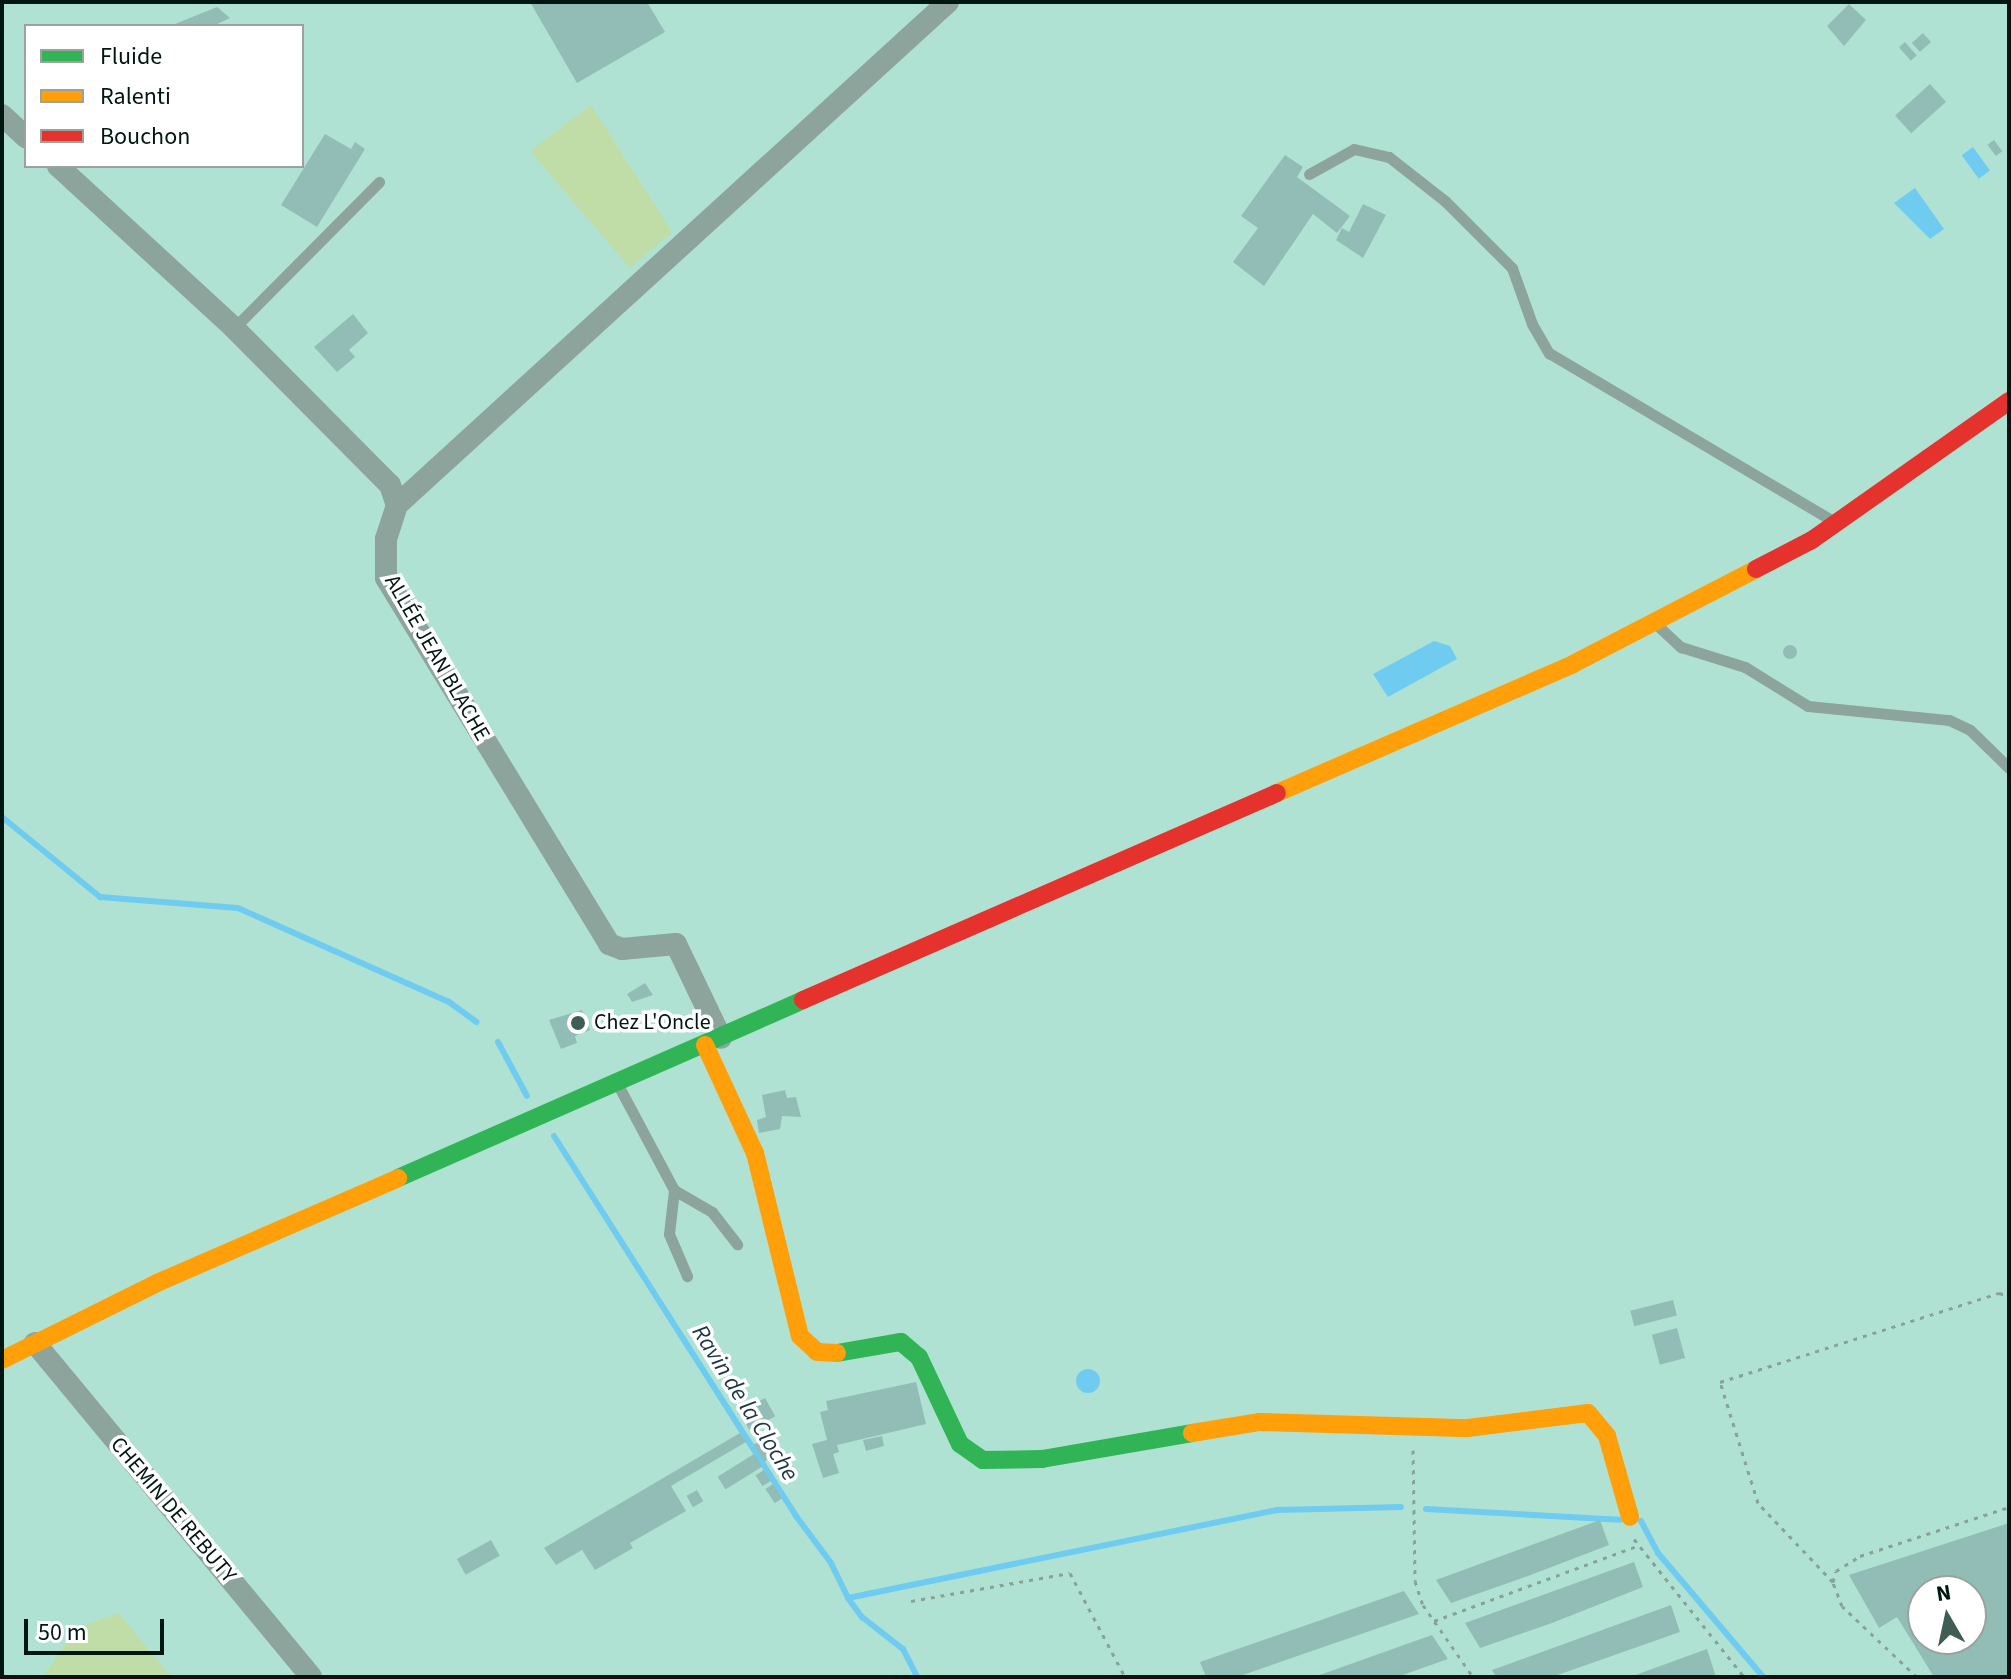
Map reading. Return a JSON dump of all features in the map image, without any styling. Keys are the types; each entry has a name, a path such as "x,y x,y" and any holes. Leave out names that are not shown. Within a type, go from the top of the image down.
{"main road":[{"path":"2,1378 40,1350 157,1283 273,1235 1573,664 1836,523 2009,401"},
{"path":"713,1042 755,1153 800,1336 817,1352 851,1353 901,1342 919,1357 960,1444 983,1460 1042,1459 1260,1422 1498,1426 1593,1415 1615,1455 1630,1517"},
{"path":"2,1360 40,1350"}],"street":[{"path":"60,168 234,328 390,485 397,505 948,2"},
{"path":"2,115 24,135"},
{"name":"ALLÉE JEAN BLACHE","path":"397,505 386,539 386,578 609,944 622,949 676,944 713,1042"},
{"name":"CHEMIN DE REBUTY","path":"40,1350 311,1677"}],"lane":[{"path":"1309,174 1354,149 1389,157 1445,201 1512,268 1532,324 1549,353 1836,523"},
{"path":"234,328 379,182"},
{"path":"1653,622 1681,647 1745,667 1808,706 1949,720 1970,730 2009,768"},
{"path":"618,1084 674,1190 712,1212 737,1244"},
{"path":"674,1190 669,1234 687,1276"}],"path":[{"path":"1917,1677 1842,1606 1833,1582 1758,1503 1720,1382 1999,1293 2009,1296"},
{"path":"1413,1426 1415,1581 1434,1621 1473,1677"},
{"path":"1833,1582 1836,1571 1860,1556 2009,1507"},
{"path":"1630,1517 1637,1546 1744,1677"},
{"path":"1434,1621 1637,1546"},
{"path":"911,1601 1070,1573 1125,1677"}],"green space":[{"path":"591,105 672,232 630,268 530,151"},
{"path":"119,1613 171,1677 43,1677 76,1628"}],"water":[{"path":"1973,147 1990,170 1979,179 1962,155"},
{"path":"1915,188 1944,229 1930,239 1894,203"},
{"path":"1434,641 1450,646 1457,659 1388,697 1373,674"},
{"path":"1088,1369 1097,1372 1100,1381 1097,1390 1088,1393 1079,1390 1076,1381 1079,1372"}],"building":[{"path":"530,2 647,2 665,32 577,83"},
{"path":"1849,4 1866,20 1844,46 1827,26"},
{"path":"217,7 230,18 217,24 175,24"},
{"path":"1923,33 1931,42 1920,52 1912,43"},
{"path":"1905,42 1917,56 1911,61 1899,47"},
{"path":"1930,84 1946,102 1911,133 1895,115"},
{"path":"325,134 351,149 355,142 365,149 317,227 281,205"},
{"path":"1994,140 2002,151 1996,156 1988,145"},
{"path":"1285,155 1303,167 1297,177 1350,216 1337,233 1313,214 1264,286 1233,262 1258,228 1241,216"},
{"path":"1363,204 1386,215 1363,258 1336,240 1342,228 1349,232"},
{"path":"353,314 368,333 349,350 355,357 337,372 314,347"},
{"path":"1790,645 1797,652 1790,659 1783,652"},
{"path":"645,983 653,995 632,1002 627,994"},
{"path":"582,1010 590,1030 575,1036 577,1043 561,1049 549,1020"},
{"path":"785,1090 787,1098 796,1097 801,1117 782,1116 780,1129 759,1133 757,1120 766,1117 762,1095"},
{"path":"1673,1300 1677,1316 1634,1326 1630,1311"},
{"path":"1677,1328 1685,1358 1660,1365 1652,1335"},
{"path":"916,1382 926,1424 837,1445 839,1452 833,1454 839,1473 823,1478 812,1444 827,1440 820,1412 828,1410 826,1401"},
{"path":"765,1398 775,1416 750,1430 740,1412"},
{"path":"740,1433 746,1442 671,1486 686,1511 630,1543 633,1548 595,1570 582,1550 556,1565 544,1548"},
{"path":"767,1436 778,1453 764,1461 754,1445"},
{"path":"882,1436 884,1446 866,1451 863,1440"},
{"path":"754,1454 762,1467 725,1490 718,1477"},
{"path":"764,1470 771,1481 762,1486 756,1475"},
{"path":"773,1484 782,1498 775,1503 765,1489"},
{"path":"697,1490 703,1501 693,1507 687,1496"},
{"path":"1600,1520 1609,1545 1528,1576 1451,1603 1436,1580"},
{"path":"2009,1523 2009,1677 1934,1677 1920,1655 1987,1655 1987,1575 1907,1575 1907,1633 1897,1617 1879,1628 1849,1575"},
{"path":"491,1540 500,1556 466,1575 457,1559"},
{"path":"1634,1562 1643,1587 1552,1623 1480,1648 1465,1623"},
{"path":"1404,1591 1419,1614 1237,1677 1206,1677 1200,1662"},
{"path":"1671,1605 1680,1632 1552,1677 1496,1677 1492,1670"},
{"path":"1432,1635 1448,1659 1397,1677 1314,1677"},
{"path":"1707,1649 1716,1677 1630,1677"}],"waterway":[{"name":"Ravin de la Cloche","path":"2,817 100,897 238,908 449,1002 477,1022"},
{"name":"Ravin de la Cloche","path":"498,1042 527,1096"},
{"name":"Ravin de la Cloche","path":"554,1136 796,1516 831,1563 848,1598 862,1617 903,1649 917,1677"},
{"path":"848,1598 1278,1510 1401,1507"},
{"path":"1426,1509 1620,1520"},
{"path":"1641,1521 1658,1553 1763,1677"}],"traffic: fast":[{"path":"398,1178 803,1000"},
{"path":"837,1353 901,1342 919,1357 960,1444 983,1460 1042,1459 1192,1433"}],"traffic: slow":[{"path":"1277,793 1573,664 1756,569"},
{"path":"705,1045 755,1153 800,1336 817,1352 837,1353"},
{"path":"2,1360 157,1283 398,1178"},
{"path":"1192,1433 1260,1422 1468,1428 1588,1413 1607,1436 1630,1517"}],"traffic: jam":[{"path":"1756,569 1812,540 2009,401"},
{"path":"803,1000 1277,793"}],"place":[{"name":"Chez L'Oncle","path":"578,1023"}]}
